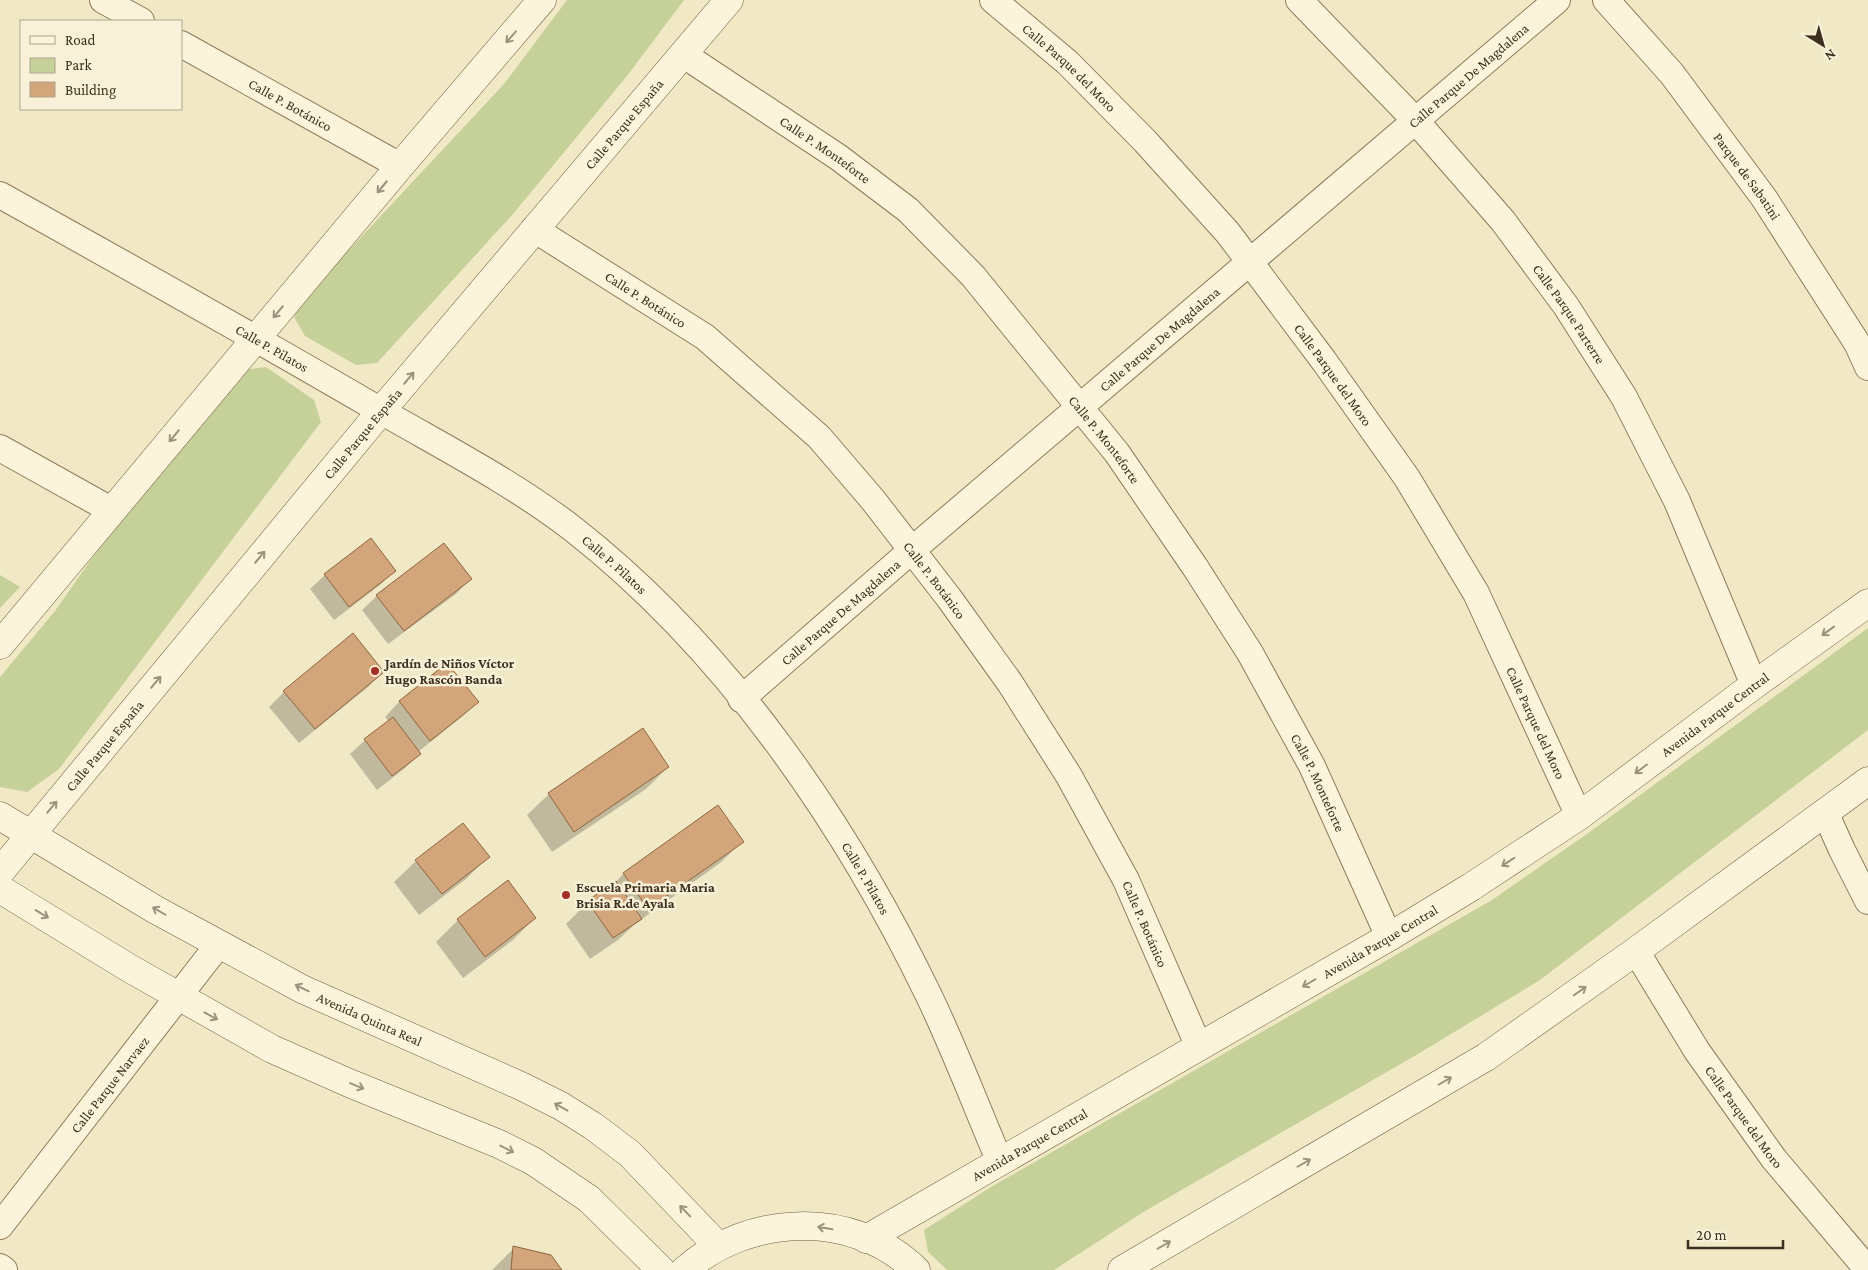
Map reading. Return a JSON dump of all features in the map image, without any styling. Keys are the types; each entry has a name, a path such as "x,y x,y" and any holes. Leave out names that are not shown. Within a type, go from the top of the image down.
{"street":[{"path":"103,0 139,20"},
{"path":"0,645 400,166 542,0"},
{"name":"Calle Parque España","path":"0,872 381,411 729,0"},
{"name":"Calle Parque del Moro","path":"994,0 1068,63 1145,141 1228,233 1324,361 1407,478 1476,593 1579,816"},
{"name":"Calle Parque Parterre","path":"1299,0 1415,120 1503,221 1566,306 1624,397 1677,501 1754,684"},
{"name":"Calle Parque De Magdalena","path":"741,698 1079,407 1558,0"},
{"name":"Parque de Sabatini","path":"1606,0 1672,74 1764,198 1857,343 1868,367"},
{"name":"Calle P. Botánico","path":"182,45 400,166"},
{"name":"Calle P. Monteforte","path":"684,54 838,158 908,210 973,276 1123,461 1195,567 1250,653 1312,766 1389,937"},
{"name":"Calle P. Pilatos","path":"0,195 257,338 488,471 572,528 615,564 665,611 707,656 770,734 828,814 877,894 930,997 1000,1162"},
{"name":"Calle P. Botánico","path":"534,228 705,337 819,437 873,500 1010,683 1069,776 1126,880 1199,1047"},
{"path":"0,448 111,510"},
{"name":"Avenida Parque Central","path":"866,1239 1389,937 1471,887 1579,816 1754,684 1868,603"},
{"path":"1129,1268 1486,1057 1636,951 1868,781"},
{"path":"1825,812 1868,901"},
{"name":"Avenida Quinta Real","path":"0,816 156,910 302,989 512,1082 560,1106 593,1126 630,1154 718,1246"},
{"path":"0,889 178,997 272,1049 499,1144 533,1161 589,1199 661,1270"},
{"name":"Calle Parque Narvaez","path":"0,1226 219,944"},
{"name":"Calle Parque del Moro","path":"1636,951 1696,1051 1774,1159 1868,1270"},
{"path":"685,1270 718,1246 742,1236 766,1229 792,1226 817,1226 842,1230 889,1250 916,1270"},
{"path":"0,1267 4,1270"}],"green space":[{"path":"567,0 684,0 627,76 513,214 377,363 356,365 305,336 294,317 306,296 504,84"},
{"path":"266,367 314,400 321,422 59,769 27,792 0,787 0,677 55,611 102,544 243,370"},
{"path":"0,575 20,587 0,608"},
{"path":"1868,628 1868,730 1540,980 1418,1054 1145,1211 1054,1270 947,1270 928,1252 924,1230 991,1187 1492,900 1591,831"}],"building":[{"path":"371,538 396,571 349,607 324,574"},
{"path":"444,543 472,579 404,631 376,595"},
{"path":"353,633 384,672 315,729 283,691"},
{"path":"447,663 479,702 430,741 399,701"},
{"path":"393,717 421,754 392,776 364,739"},
{"path":"643,728 669,767 574,832 548,793"},
{"path":"718,805 744,842 648,909 623,873"},
{"path":"463,823 490,857 442,894 415,860"},
{"path":"508,880 536,918 485,957 457,919"},
{"path":"616,881 642,919 613,938 587,901"},
{"path":"513,1246 551,1255 562,1270 511,1270"}],"place":[{"name":"Jardín de Niños Víctor Hugo Rascón Banda","path":"375,671"},
{"name":"Escuela Primaria Maria Brisia R.de Ayala","path":"566,895"}]}
